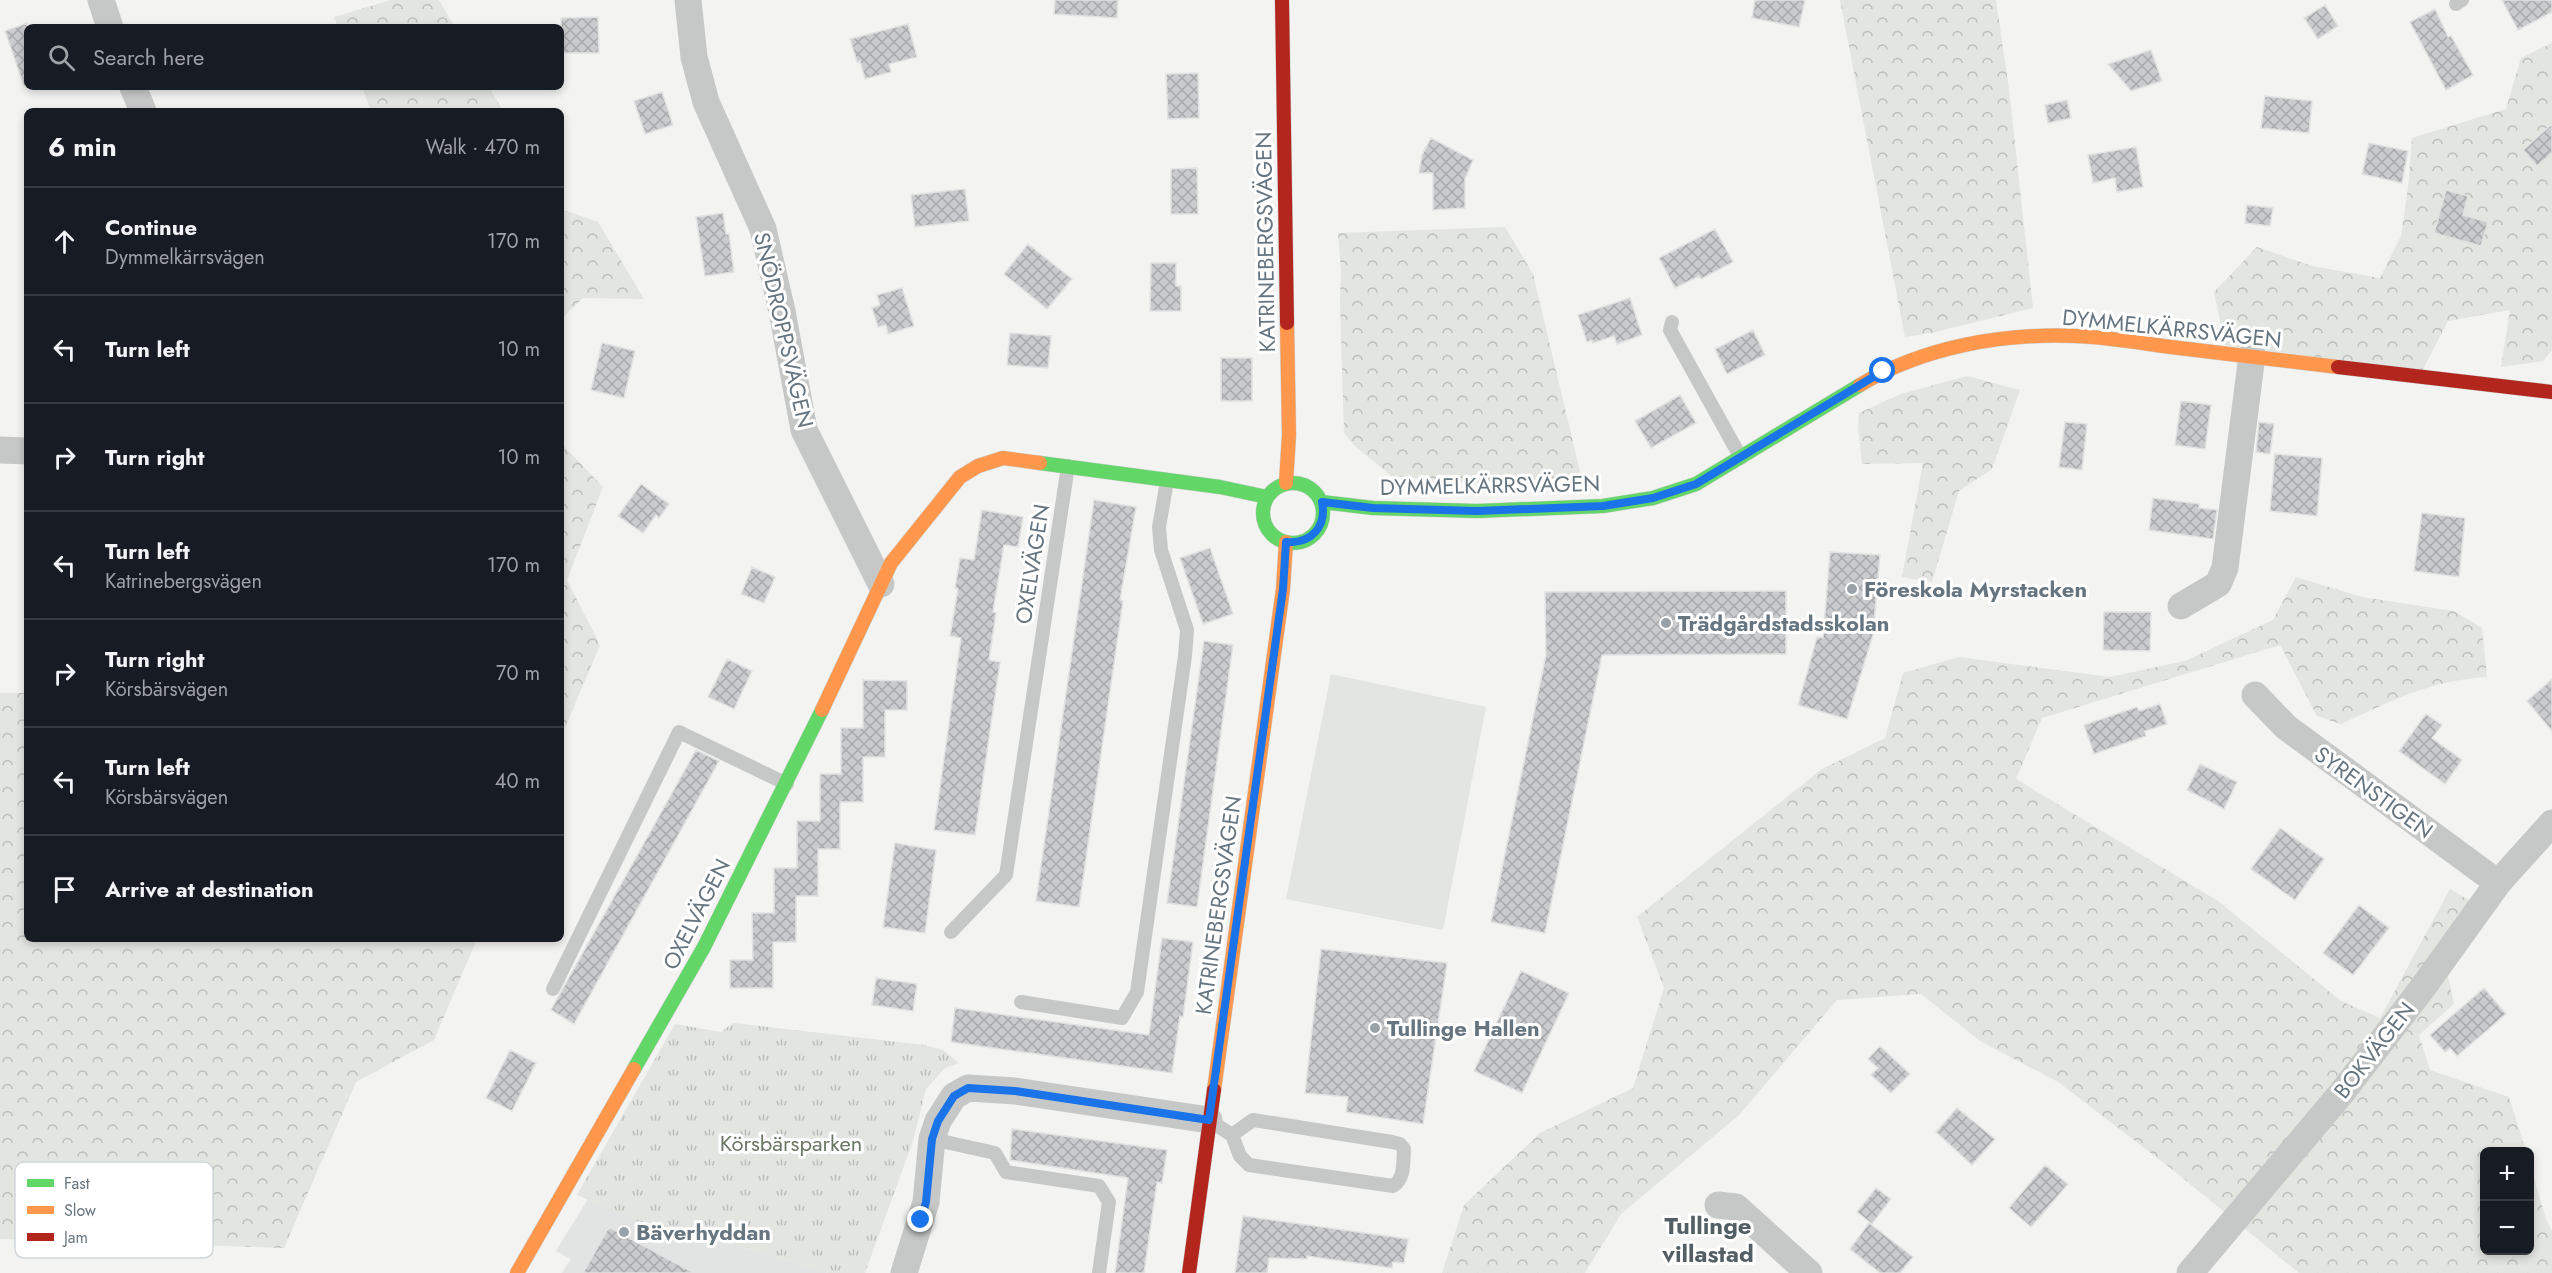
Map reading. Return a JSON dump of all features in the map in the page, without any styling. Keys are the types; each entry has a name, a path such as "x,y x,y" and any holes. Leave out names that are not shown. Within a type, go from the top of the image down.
{"street":[{"path":"101,0 109,24"},
{"name":"SNÖDROPPSVÄGEN","path":"688,0 694,57 706,102 763,229 782,312 804,430 886,574"},
{"name":"KATRINEBERGSVÄGEN","path":"1282,0 1289,435 1286,483"},
{"path":"134,90 142,108"},
{"name":"DYMMELKÄRRSVÄGEN","path":"1322,502 1373,508 1477,511 1603,506 1653,498 1696,484 1883,371 1966,344 2007,339 2075,336 2552,392"},
{"path":"2181,606 2218,584 2226,568 2252,355"},
{"path":"0,450 24,451"},
{"path":"886,574 946,492 960,477 978,466 1003,458 1220,487 1267,497"},
{"path":"1286,483 1308,486 1315,491 1322,502 1323,519 1316,532 1304,541 1286,542 1278,539 1267,528 1263,510 1267,497 1278,486 1286,483"},
{"name":"KATRINEBERGSVÄGEN","path":"1189,1273 1283,589 1286,542"},
{"name":"OXELVÄGEN","path":"517,1273 698,957 787,784 886,574"},
{"name":"SYRENSTIGEN","path":"2255,694 2286,727 2498,883"},
{"name":"BOKVÄGEN","path":"2190,1273 2344,1090 2421,990 2498,883 2552,823"},
{"path":"904,1273 926,1202 932,1139 938,1121 946,1105 954,1096 968,1088 1015,1091 1209,1120"},
{"path":"1718,1205 1736,1206 1809,1273"}],"lane":[{"path":"1672,322 1670,330 1741,458"},
{"name":"OXELVÄGEN","path":"951,932 1005,875 1068,466"},
{"path":"1021,1002 1122,1018 1137,992 1152,898 1187,630 1161,550 1159,527 1167,481"},
{"path":"553,989 679,732 787,784"},
{"path":"1209,1120 1233,1135 1240,1156 1249,1165 1393,1186 1398,1183 1402,1174 1404,1149 1400,1144 1392,1142 1253,1120 1233,1135"},
{"path":"932,1139 995,1153 1006,1172 1099,1185 1109,1202 1099,1273"}],"shaded area":[{"name":"Bäverhyddan","path":"588,1199 640,1222 722,1241 828,1273 562,1273 571,1259 556,1251"}],"green space":[{"path":"391,0 439,0 453,24 337,24 334,17"},
{"path":"1840,0 1996,0 2009,89 2033,308 1931,333 1905,337"},
{"path":"2552,43 2552,350 2543,361 2501,367 2510,310 2448,321 2422,371 2225,345 2214,292 2257,247 2312,266 2380,278 2401,236 2412,138 2506,109 2521,58"},
{"path":"363,90 491,90 501,108 370,108"},
{"path":"564,210 598,222 644,299 583,298 564,316"},
{"path":"1505,227 1533,274 1582,480 1471,483 1391,476 1360,451 1344,433 1341,271 1338,233"},
{"path":"1967,376 2020,390 1992,469 1959,491 1932,582 1902,577 1923,463 1862,464 1859,413 1901,394"},
{"path":"564,446 603,487 567,580 600,645 564,730"},
{"path":"2296,577 2362,597 2454,611 2482,628 2487,677 2429,687 2341,724 2317,716 2280,645 2042,718 2016,779 2218,901 2341,1001 2380,1018 2450,889 2475,904 2443,953 2454,1004 2419,1035 2430,1070 2509,1097 2525,1147 2480,1147 2480,1255 2534,1255 2534,1178 2552,1231 2552,1273 2299,1273 2173,1170 2058,1082 1980,1041 1921,994 1837,1000 1739,1115 1621,1214 1585,1273 1442,1273 1464,1205 1540,1133 1633,1088 1664,988 1637,917 1822,769 1885,738 1903,673 1959,657 2110,677 2185,661 2273,620"},
{"path":"1331,674 1486,707 1443,930 1286,899"},
{"path":"0,693 24,693 24,942 476,942 434,1040 356,1082 284,1248 213,1246 213,1162 15,1162 15,1239 0,1239"},
{"name":"Körsbärsparken","path":"733,1023 924,1045 943,1050 959,1063 945,1068 926,1089 913,1141 865,1273 828,1273 722,1241 640,1222 577,1195 675,1024 721,1032"}],"building":[{"path":"1055,0 1118,0 1117,18 1054,14"},
{"path":"1755,0 1805,0 1799,27 1752,18"},
{"path":"2502,0 2552,0 2552,12 2518,30"},
{"path":"2325,5 2338,26 2318,39 2304,18"},
{"path":"2435,9 2448,37 2451,36 2473,75 2446,90 2410,22"},
{"path":"598,17 599,53 564,53 564,24 561,24 561,18"},
{"path":"24,24 24,86 5,31"},
{"path":"908,24 917,57 889,64 891,72 865,79 850,39"},
{"path":"2151,50 2162,81 2131,91 2108,64"},
{"path":"1198,73 1199,118 1168,119 1166,74"},
{"path":"662,92 673,125 645,134 634,101"},
{"path":"2265,96 2312,101 2309,133 2261,128"},
{"path":"2067,100 2071,118 2048,123 2045,105"},
{"path":"2552,124 2552,153 2537,166 2523,150"},
{"path":"1431,138 1473,160 1465,179 1465,208 1433,210 1433,173 1419,173 1422,155"},
{"path":"2369,143 2408,151 2402,183 2362,174"},
{"path":"2136,147 2143,187 2117,192 2115,178 2093,183 2088,155"},
{"path":"1197,168 1198,214 1171,214 1171,169"},
{"path":"965,189 969,221 915,227 911,195"},
{"path":"2446,190 2468,196 2463,215 2488,222 2481,246 2434,233"},
{"path":"2247,205 2273,208 2270,226 2245,223"},
{"path":"723,213 726,234 729,234 734,272 705,276 696,217"},
{"path":"1715,229 1733,262 1701,279 1699,276 1675,288 1659,258"},
{"path":"1028,244 1072,279 1047,309 1004,274"},
{"path":"1151,263 1176,263 1176,286 1181,286 1181,311 1150,311"},
{"path":"902,288 914,326 888,334 886,325 878,327 872,308 880,305 877,295"},
{"path":"1630,298 1642,335 1617,344 1614,336 1593,343 1592,340 1587,342 1578,315"},
{"path":"1753,330 1765,355 1727,374 1715,349"},
{"path":"1010,333 1051,336 1048,368 1007,365"},
{"path":"602,343 635,351 624,398 591,390"},
{"path":"1221,358 1252,358 1252,401 1221,401"},
{"path":"1680,395 1696,423 1651,448 1635,421"},
{"path":"2181,401 2211,405 2205,449 2175,445"},
{"path":"2065,422 2087,424 2082,470 2059,467"},
{"path":"2259,422 2274,424 2270,454 2256,452"},
{"path":"2275,454 2322,458 2317,516 2270,511"},
{"path":"641,484 669,504 659,518 656,515 643,533 618,516"},
{"path":"2153,498 2199,504 2199,508 2217,510 2213,539 2149,530"},
{"path":"1094,500 1136,507 1120,600 1123,601 1079,907 1036,901"},
{"path":"982,510 1023,517 1018,547 1004,545 993,612 996,613 989,660 1000,662 975,835 934,830 961,638 950,636 958,589 955,588 960,558 974,560"},
{"path":"2422,513 2465,518 2459,577 2414,571"},
{"path":"1210,548 1233,614 1203,624 1180,558"},
{"path":"1830,552 1880,555 1873,635 1847,719 1798,705 1817,637 1823,638"},
{"path":"752,567 775,577 764,603 741,594"},
{"path":"1786,591 1786,654 1602,655 1545,933 1491,922 1546,655 1545,592"},
{"path":"2104,612 2151,612 2150,651 2103,650"},
{"path":"1204,641 1233,645 1197,907 1167,903"},
{"path":"727,659 752,671 734,709 708,697"},
{"path":"2552,679 2552,731 2527,701"},
{"path":"863,680 907,681 907,710 885,710 885,757 863,757 863,802 840,802 840,849 818,849 818,896 796,896 796,942 773,942 773,988 730,988 730,960 753,960 752,913 774,913 774,868 797,868 797,821 820,821 820,774 841,774 841,728 863,728"},
{"path":"2160,704 2167,724 2145,731 2146,736 2094,754 2084,725 2137,707 2139,711"},
{"path":"2426,714 2442,725 2432,738 2462,760 2445,784 2399,751"},
{"path":"696,750 719,761 574,1024 551,1010"},
{"path":"2200,764 2237,782 2224,809 2187,790"},
{"path":"2280,828 2324,859 2295,900 2251,869"},
{"path":"895,843 936,850 925,933 883,927"},
{"path":"2359,905 2389,928 2353,975 2323,953"},
{"path":"1162,938 1193,942 1183,1017 1180,1016 1172,1073 951,1042 955,1008 1149,1035"},
{"name":"Tullinge Hallen","path":"1321,949 1447,963 1423,1124 1346,1112 1348,1097 1305,1093"},
{"path":"1521,971 1569,993 1522,1093 1474,1071"},
{"path":"876,978 917,984 913,1011 872,1005"},
{"path":"2484,988 2506,1014 2457,1056 2450,1048 2445,1052 2430,1035"},
{"path":"1880,1046 1910,1074 1891,1093 1871,1075 1878,1068 1868,1059"},
{"path":"510,1050 536,1063 512,1111 486,1098"},
{"path":"1957,1108 1995,1139 1972,1165 1936,1132"},
{"path":"1012,1129 1167,1150 1162,1183 1157,1182 1144,1273 1115,1273 1128,1178 1010,1160"},
{"path":"2045,1165 2068,1184 2031,1227 2009,1208"},
{"path":"1876,1188 1891,1199 1872,1224 1857,1212"},
{"path":"1243,1216 1408,1239 1404,1263 1393,1262 1392,1268 1307,1256 1307,1259 1269,1258 1267,1273 1235,1273"},
{"path":"1869,1223 1913,1257 1900,1273 1880,1273 1850,1249"},
{"path":"609,1227 694,1273 583,1273"}],"traffic: fast":[{"path":"1322,502 1373,508 1477,511 1603,506 1653,498 1696,484 1860,385"},
{"path":"1040,463 1220,487 1267,497"},
{"path":"1287,483 1299,483 1310,488 1318,496 1323,513 1321,525 1310,538 1299,543 1287,543 1276,538 1268,530 1263,519 1263,507 1268,496 1276,488 1287,483"},
{"path":"634,1069 704,947 822,710"}],"traffic: slow":[{"path":"1286,483 1289,435 1287,323"},
{"path":"1860,385 1884,372 1936,352 1964,345 2019,337 2101,338 2338,367"},
{"path":"822,710 891,563 960,477 978,466 1003,458 1040,463"},
{"path":"1214,1090 1283,589 1286,542"},
{"path":"517,1273 634,1069"}],"traffic: jam":[{"path":"1282,0 1287,323"},
{"path":"2338,367 2552,392"},
{"path":"1189,1273 1214,1090"}],"place":[{"name":"Föreskola Myrstacken","path":"1852,589"},
{"name":"Trädgårdstadsskolan","path":"1666,623"},
{"name":"Tullinge Hallen","path":"1375,1028"},
{"name":"Bäverhyddan","path":"624,1232"}],"district":[{"name":"Tullinge villastad","path":"1708,1239"}],"route":[{"path":"921,1220 926,1202 932,1139 938,1121 946,1105 954,1096 968,1088 982,1087 1015,1091 1209,1120 1283,589 1286,542 1296,543 1312,537 1320,528 1323,519 1322,502 1373,508 1477,511 1603,506 1653,498 1696,484 1883,371"}]}
